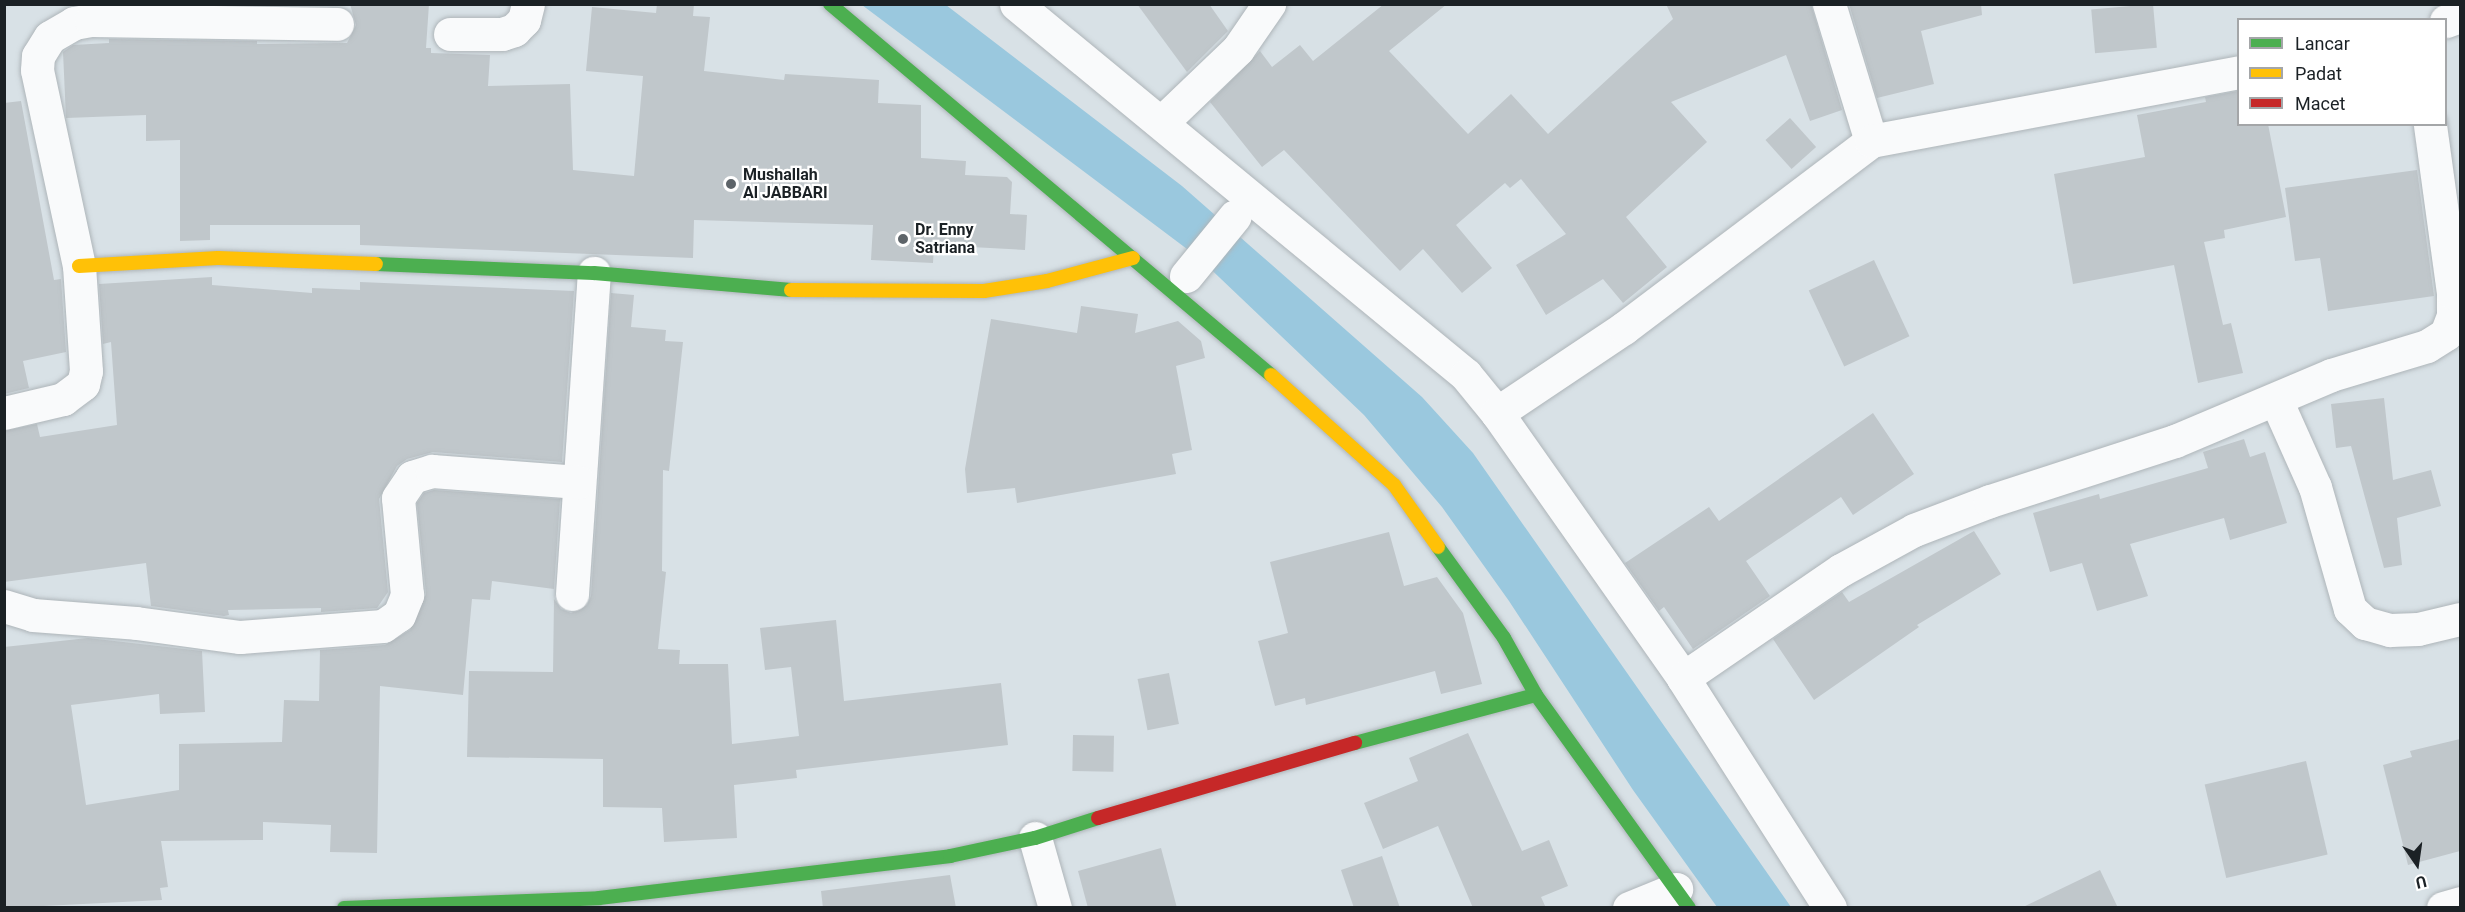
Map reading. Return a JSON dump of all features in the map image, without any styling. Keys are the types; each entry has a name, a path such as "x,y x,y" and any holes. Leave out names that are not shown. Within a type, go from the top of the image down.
{"street":[{"path":"450,34 502,34 514,30 524,20 528,4"},
{"path":"830,4 1348,440 1394,485 1504,638 1536,695 1683,898 1629,908"},
{"path":"1017,4 1162,122 1250,200 1466,375 1497,413 1683,678 1830,908"},
{"path":"1162,122 1238,49 1269,4"},
{"path":"1829,4 1871,141"},
{"path":"4,413 63,399 82,384 87,353 79,266 38,76 38,56 50,37 74,23 91,20 337,24"},
{"path":"1497,413 1624,328 1871,141 2237,72"},
{"path":"1683,678 1841,570 1914,530 1990,501 2175,441 2331,375 2427,346 2451,326 2453,293 2430,126"},
{"path":"1186,276 1235,216"},
{"path":"79,266 218,258 594,273 787,290 984,291 1047,281 1133,258"},
{"path":"572,594 594,273"},
{"path":"2276,400 2315,487 2350,609 2365,623 2390,630 2418,629 2460,620"},
{"path":"4,606 33,615 114,620 240,637 383,626 399,615 406,595 398,498 412,477 432,471 579,482"},
{"path":"344,908 585,903 939,858 1035,838 1247,772 1536,695"},
{"path":"1035,838 1055,908"},
{"path":"2443,908 2460,903"}],"water":[{"path":"862,5 946,5 1182,186 1422,397 1473,453 1791,907 1717,907 1633,790 1509,601 1442,507 1364,415 1199,258"}],"building":[{"path":"350,4 429,4 426,48 431,48 431,53 490,55 488,86 570,84 573,170 634,176 643,76 586,71 592,7 656,13 657,4 694,4 693,16 710,17 704,71 784,80 785,74 879,80 878,103 921,105 921,158 966,161 965,175 1007,177 1012,182 1010,214 1027,215 1025,250 934,245 933,263 871,260 873,225 694,220 693,258 360,245 360,225 210,225 210,240 180,241 180,140 146,141 146,115 66,118 63,52 73,45 109,43 109,39 257,41 257,44 347,43 356,25"},
{"path":"1137,4 1209,4 1228,31 1187,72"},
{"path":"1384,4 1447,4 1389,51 1468,134 1511,94 1548,134 1673,19 1666,4 1811,4 1842,110 1810,121 1786,55 1671,102 1707,142 1626,217 1667,267 1623,303 1603,279 1546,315 1516,265 1566,234 1521,179 1510,188 1505,183 1456,225 1492,268 1462,293 1423,249 1400,271 1284,150 1262,167 1210,102 1260,51 1272,67 1300,45 1313,61"},
{"path":"1849,4 1981,4 1982,15 1921,31 1934,84 1877,98"},
{"path":"2153,4 2157,48 2095,53 2091,9"},
{"path":"2237,91 2237,126 2268,126 2286,217 2224,230 2225,238 2204,242 2223,325 2231,323 2243,373 2198,383 2174,265 2073,284 2054,174 2145,157 2137,115 2206,102 2205,97"},
{"path":"21,101 54,280 61,279 66,352 23,361 29,388 4,394 4,103"},
{"path":"1790,118 1816,147 1792,169 1765,140"},
{"path":"2417,170 2434,296 2328,311 2320,258 2295,261 2285,188"},
{"path":"1874,260 1909,336 1844,367 1809,290"},
{"path":"212,277 212,285 312,293 312,288 360,290 360,282 574,291 562,462 433,452 407,459 397,466 379,499 388,592 377,608 321,612 321,608 228,610 229,615 224,616 151,606 146,563 4,582 4,431 37,424 40,437 117,425 111,342 103,344 99,284"},
{"path":"611,293 634,295 631,327 666,330 665,341 683,342 669,471 663,470 662,571 666,572 658,649 680,650 679,664 728,664 732,744 799,736 791,667 765,670 760,628 836,620 844,701 1001,683 1008,745 796,770 797,778 734,785 737,838 664,842 662,808 603,807 603,759 467,757 469,671 553,672 554,599 561,609 571,613 587,605 591,596"},
{"path":"1081,306 1138,314 1135,333 1178,321 1201,341 1205,358 1176,366 1192,450 1172,454 1176,474 1017,503 1015,488 967,493 965,469 991,319 1077,333"},
{"path":"2384,398 2393,480 2431,470 2441,506 2397,518 2402,565 2384,568 2351,446 2336,448 2331,404"},
{"path":"1873,413 1914,474 1853,515 1841,497 1746,561 1770,596 1693,649 1664,607 1659,611 1625,563 1709,507 1719,521"},
{"path":"2244,439 2250,457 2265,452 2287,523 2230,540 2224,518 2130,544 2148,596 2097,611 2082,563 2050,572 2033,513 2099,494 2100,499 2208,468 2203,452"},
{"path":"434,490 560,499 554,589 492,581 490,600 472,599 463,695 380,686 377,853 330,852 331,825 263,822 263,840 161,841 168,887 160,888 162,900 4,908 4,647 88,638 202,651 205,712 160,714 159,694 71,705 86,805 179,790 179,744 282,742 284,700 319,701 320,650 385,645 410,630 426,594 417,503 424,493"},
{"path":"1974,531 2001,574 1917,625 1919,627 1814,700 1773,639 1842,592 1849,602"},
{"path":"1389,532 1404,586 1437,577 1463,613 1482,684 1441,694 1435,671 1306,705 1305,698 1275,706 1258,641 1288,633 1270,562"},
{"path":"1169,673 1179,724 1148,730 1138,679"},
{"path":"1468,733 1522,851 1549,840 1568,886 1541,897 1546,908 1473,908 1438,826 1383,849 1364,803 1418,781 1409,758"},
{"path":"1073,735 1114,736 1113,772 1072,771"},
{"path":"2460,739 2460,851 2408,865 2383,765 2412,757 2410,751"},
{"path":"2306,761 2328,855 2226,878 2205,784"},
{"path":"1161,848 1177,908 1088,908 1078,871"},
{"path":"1382,856 1400,908 1354,908 1341,870"},
{"path":"2100,870 2118,908 2021,908"},
{"path":"950,875 956,908 823,908 821,891"}],"traffic: fast":[{"path":"830,4 1271,375"},
{"path":"376,264 594,273 791,290"},
{"path":"1438,547 1504,638 1536,695 1689,908"},
{"path":"1355,743 1536,695"},
{"path":"344,908 599,898 950,856 1035,838 1098,818"}],"traffic: slow":[{"path":"79,266 218,258 376,264"},
{"path":"791,290 984,291 1047,281 1133,258"},
{"path":"1271,375 1394,485 1438,547"}],"traffic: jam":[{"path":"1098,818 1355,743"}],"place":[{"name":"Mushallah Al JABBARI","path":"731,184"},
{"name":"Dr. Enny Satriana","path":"903,239"}]}
